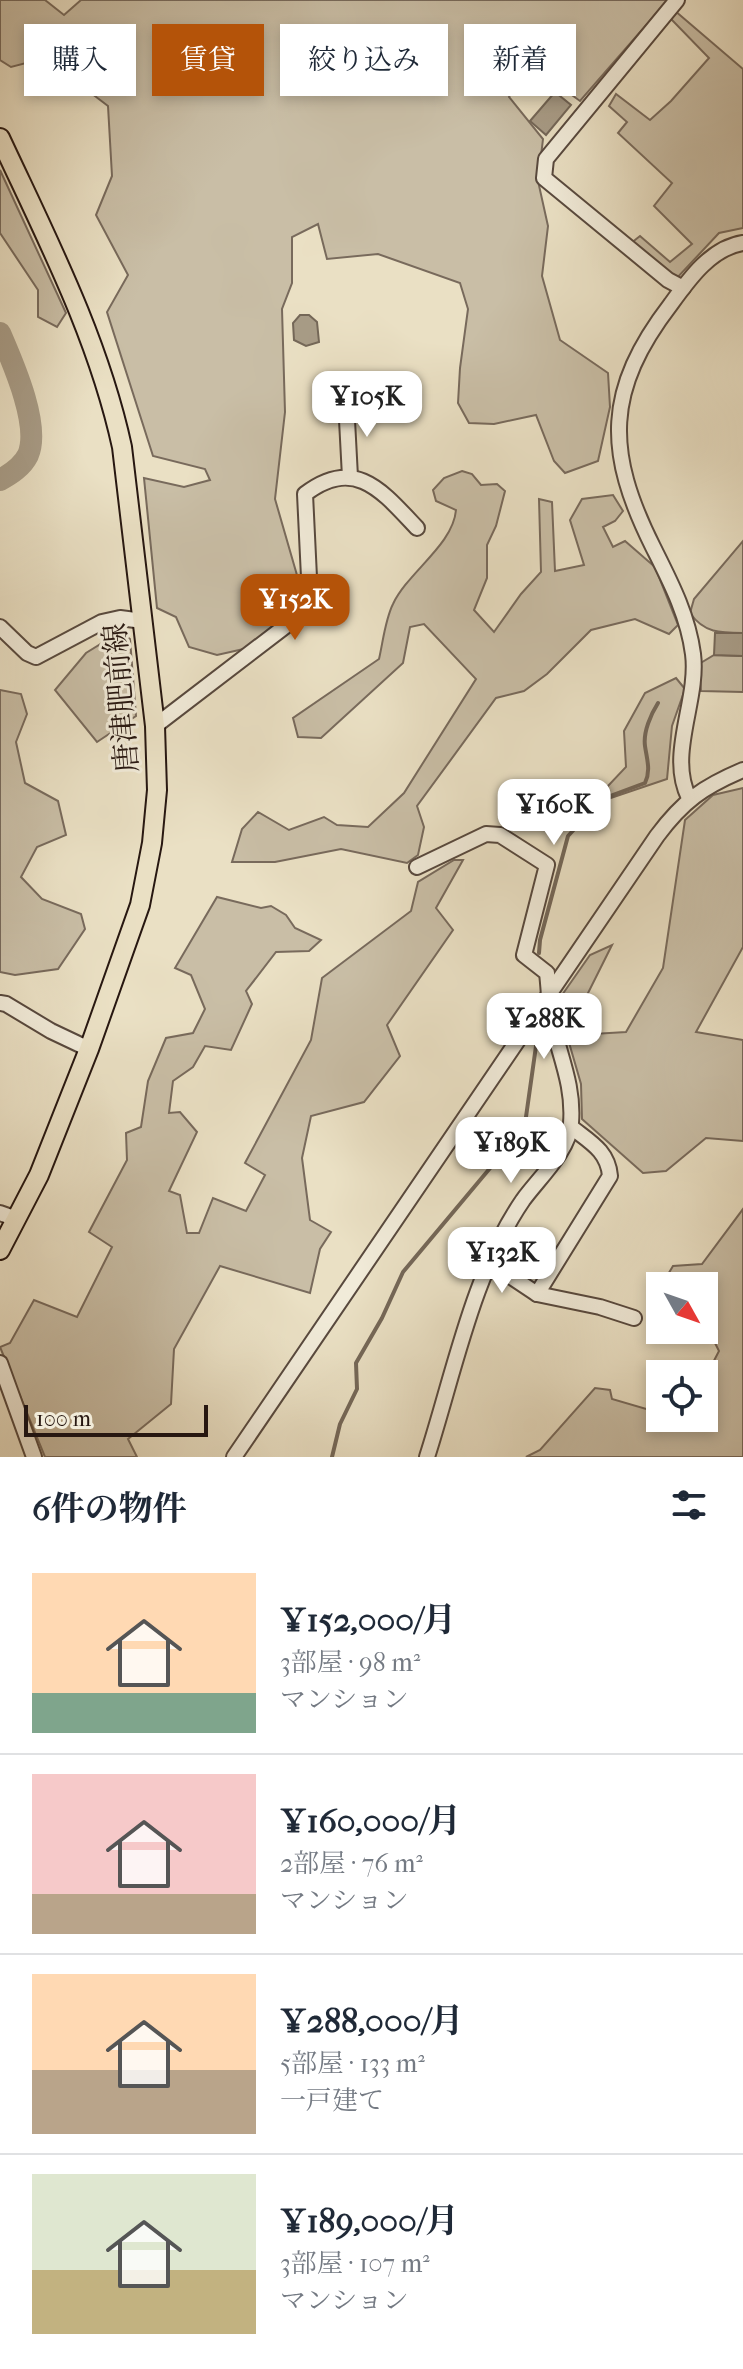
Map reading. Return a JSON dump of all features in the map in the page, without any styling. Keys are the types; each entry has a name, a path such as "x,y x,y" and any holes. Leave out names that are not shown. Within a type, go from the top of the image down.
{"main road":[{"name":"唐津肥前線","path":"0,138 76,304 107,384 122,447 155,726 157,790 140,905 57,1132 8,1216 0,1250"}],"street":[{"path":"677,0 546,159 544,178 668,280 683,288"},
{"path":"689,798 681,783 684,733 694,679 693,655 678,598 639,518 622,472 618,429 620,402 628,374 647,335 683,288 711,257 728,245 743,243"},
{"path":"349,395 346,401 350,477"},
{"path":"155,726 300,615 310,598 305,494 323,481 350,477 371,483 417,528"},
{"path":"0,627 27,653 36,657 102,622 120,618 143,621"},
{"path":"234,1457 657,836 689,798 714,782 743,770"},
{"path":"417,867 486,834 500,835 547,865 524,955 547,973 551,1020 569,1079 571,1127 565,1141 522,1203 489,1262 427,1457"},
{"path":"0,1003 89,1049"},
{"path":"537,1294 610,1176 609,1162 571,1127"},
{"path":"489,1262 537,1294 600,1307 634,1318"},
{"path":"0,1363 34,1457"}],"shaded area":[{"path":"0,0 45,0 64,15 81,0 668,0 580,101 573,96 576,96 576,24 464,24 464,96 510,96 543,139 538,181 548,226 542,276 560,340 608,373 610,407 598,461 565,473 554,461 536,415 494,424 469,423 458,403 468,309 460,283 378,254 327,259 318,224 292,237 292,283 282,309 285,412 275,499 301,589 296,610 248,648 217,655 189,647 176,617 157,608 144,478 184,487 210,480 205,469 153,456 107,312 128,275 96,215 112,176 108,106 95,96 136,96 136,24 24,24 24,64 11,67 0,60"},
{"path":"674,10 743,69 743,228 719,233 676,279 630,244 640,236 670,262 692,244 654,206 672,183 618,133 627,122 609,106 616,94 650,120 709,58 671,19"},
{"path":"552,96 560,96 571,105 546,135 530,121"},
{"path":"0,170 66,313 57,327 38,317 38,290 0,233"},
{"path":"300,315 309,315 317,322 319,342 306,346 294,340 293,323"},
{"path":"462,471 472,474 481,485 497,484 505,491 496,526 487,545 487,578 474,610 494,632 541,572 539,499 552,502 555,571 584,565 570,520 582,499 613,495 623,511 615,521 603,527 613,547 625,541 655,567 678,625 669,634 635,619 591,630 547,674 524,691 496,698 417,806 424,827 418,855 407,863 341,849 275,862 232,862 242,829 258,812 289,830 324,817 337,825 368,827 404,793 476,679 424,624 410,627 403,663 321,738 298,737 293,718 379,659 393,604 439,547 453,523 456,510 436,501 433,490 444,478"},
{"path":"743,541 743,633 707,628 690,613 694,599"},
{"path":"120,632 130,639 136,716 97,742 55,690 86,653"},
{"path":"715,633 743,633 743,656 714,655"},
{"path":"714,655 743,656 743,692 701,691 699,664"},
{"path":"676,678 685,689 672,726 667,779 590,805 626,767 624,731 645,693"},
{"path":"0,690 21,694 27,714 16,742 25,783 58,801 66,835 37,847 21,877 42,899 81,914 85,929 58,969 15,975 0,972"},
{"path":"743,788 743,947 696,1032 743,1040 743,1141 706,1138 666,1171 643,1173 582,1119 581,1084 561,1015 562,995 590,955 612,945 583,1003 593,1034 626,1032 663,968 685,820 713,795"},
{"path":"454,860 463,860 436,908 453,930 387,1025 400,1056 364,1102 311,1116 302,1158 310,1220 331,1232 320,1249 310,1293 220,1266 174,1349 171,1404 128,1439 137,1457 45,1457 0,1347 10,1343 34,1300 77,1317 112,1247 89,1232 127,1160 126,1133 141,1127 148,1081 166,1038 193,1033 205,1009 191,975 175,968 217,897 261,908 271,906 286,915 295,928 321,940 309,951 276,952 246,991 252,1004 231,1050 205,1046 193,1067 173,1081 169,1113 180,1112 197,1132 169,1191 180,1195 187,1233 199,1233 213,1198 246,1211 265,1175 245,1163 311,1040 322,978 411,911 418,882"},
{"path":"743,1209 743,1457 526,1457 540,1450 595,1388 610,1390 612,1399 646,1409 646,1432 718,1432 718,1360 714,1360 719,1351 716,1344 718,1344 718,1272 669,1272 673,1266 702,1264"}],"waterway":[{"path":"0,333 23,393 31,427 28,455 12,473 0,480"},
{"path":"539,953 568,836 602,799 645,783 648,769 645,735 658,703"},
{"path":"332,1457 340,1424 357,1389 356,1363 382,1318 403,1272 496,1161 520,1142 537,1039"}]}
